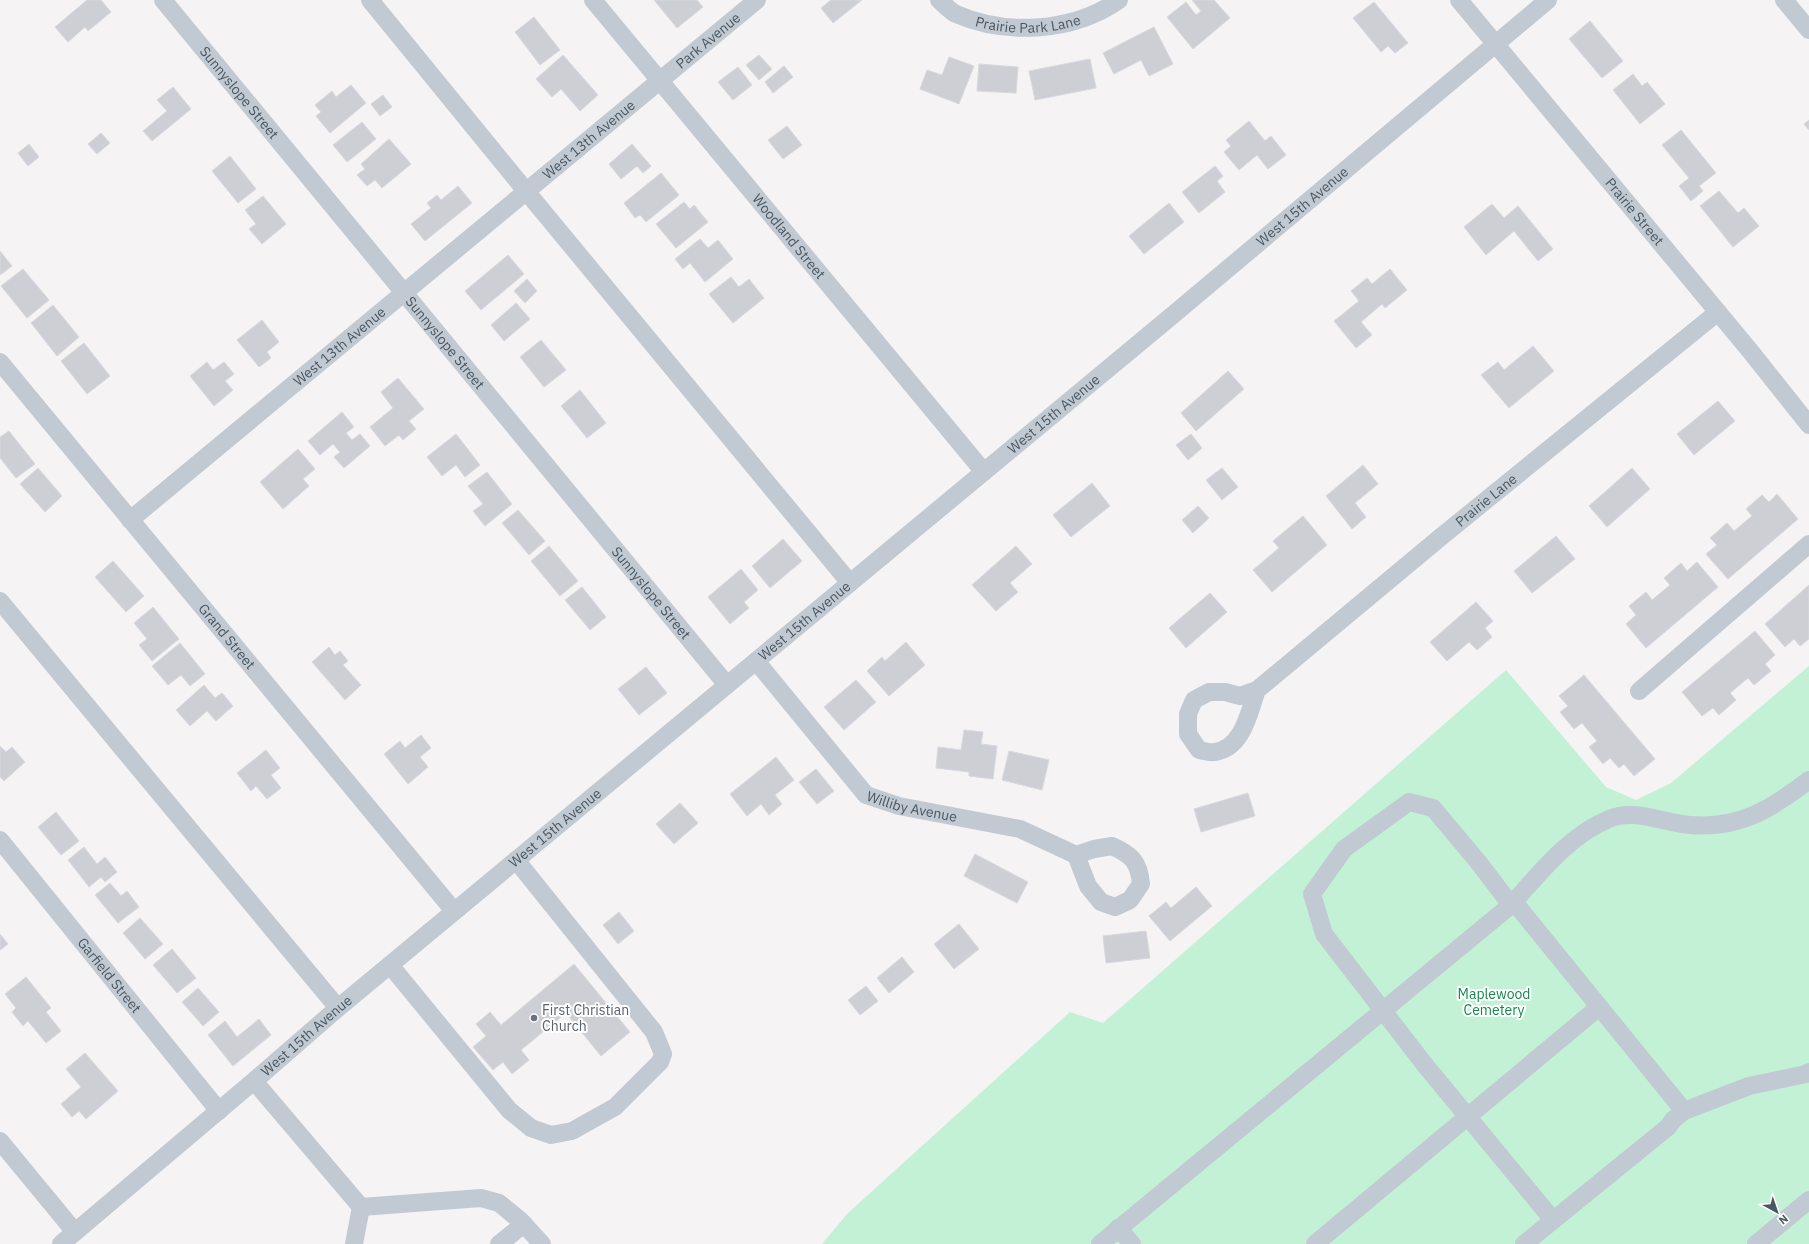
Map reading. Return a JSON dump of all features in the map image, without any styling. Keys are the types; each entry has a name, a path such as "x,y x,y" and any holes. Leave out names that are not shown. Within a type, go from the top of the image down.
{"street":[{"name":"Sunnyslope Street","path":"163,0 727,685"},
{"path":"370,0 850,583"},
{"name":"Woodland Street","path":"594,0 984,472"},
{"name":"Park Avenue","path":"660,80 757,0"},
{"name":"Prairie Park Lane","path":"939,0 955,13 998,26 1033,28 1076,20 1112,5 1119,0"},
{"name":"Prairie Street","path":"1459,0 1718,312 1809,425"},
{"name":"West 15th Avenue","path":"62,1244 338,1008 984,472 1548,0"},
{"path":"1784,0 1809,30"},
{"name":"West 13th Avenue","path":"130,520 660,80"},
{"name":"Prairie Lane","path":"1257,690 1442,536 1718,312"},
{"name":"Grand Street","path":"0,362 454,911"},
{"path":"1638,691 1809,544"},
{"path":"0,601 338,1008"},
{"name":"Williby Avenue","path":"756,661 866,795 899,806 1020,829 1076,855"},
{"path":"1100,1244 1511,905 1567,845 1610,819 1638,815 1690,825 1720,824 1745,820 1779,802 1809,780"},
{"path":"1553,1220 1382,1010 1324,934 1312,894 1344,849 1409,802 1433,808 1479,863 1511,905 1519,908 1684,1112"},
{"name":"Garfield Street","path":"0,840 219,1111"},
{"path":"390,965 508,1110 531,1128 551,1135 572,1131 615,1107 660,1062 663,1054 660,1046 654,1032 516,860"},
{"path":"1315,1244 1599,1007"},
{"path":"1524,1244 1668,1127 1673,1120 1684,1112 1749,1086 1806,1074 1809,1072"},
{"path":"254,1081 361,1208"},
{"path":"0,1141 75,1232"},
{"path":"361,1208 481,1198 499,1203 524,1224 542,1244"},
{"path":"1756,1244 1809,1200"},
{"path":"354,1244 361,1208"},
{"path":"499,1244 524,1224"},
{"path":"1118,1228 1132,1244"}],"green space":[{"name":"Maplewood Cemetery","path":"1809,666 1809,1244 822,1244 848,1213 1070,1012 1103,1023 1506,670 1606,787 1636,800 1671,783"}],"building":[{"path":"87,0 101,0 111,12 88,31 85,27 68,42 55,27"},
{"path":"654,0 697,0 703,7 677,28"},
{"path":"831,0 862,0 833,23 821,8"},
{"path":"1192,0 1214,0 1230,18 1193,49 1167,17 1186,2 1196,15 1201,11"},
{"path":"1374,2 1408,43 1395,53 1388,46 1381,52 1353,18"},
{"path":"534,17 560,50 540,65 515,32"},
{"path":"1590,21 1623,61 1602,78 1569,39"},
{"path":"1154,27 1173,64 1149,76 1141,60 1114,74 1103,53"},
{"path":"563,55 598,95 580,111 561,89 552,97 536,79"},
{"path":"759,55 772,69 759,80 746,65"},
{"path":"949,57 974,66 959,104 920,89 927,70 942,75"},
{"path":"1090,59 1096,88 1035,100 1029,71"},
{"path":"979,64 1018,67 1016,93 977,91"},
{"path":"784,66 793,77 773,93 765,82"},
{"path":"738,67 752,85 733,100 718,82"},
{"path":"1633,74 1642,86 1647,82 1665,104 1640,124 1613,90"},
{"path":"351,85 366,103 330,133 316,116 321,112 315,105 332,91 336,97"},
{"path":"173,87 191,109 152,141 143,131 167,111 157,100"},
{"path":"383,95 392,107 380,116 371,104"},
{"path":"1809,120 1809,130 1804,124"},
{"path":"1249,121 1265,141 1271,136 1286,155 1268,169 1257,155 1239,170 1224,152 1231,146 1226,140"},
{"path":"362,122 376,139 347,162 333,145"},
{"path":"787,126 802,145 783,159 768,140"},
{"path":"1681,130 1716,173 1699,186 1703,191 1691,201 1679,186 1689,178 1662,145"},
{"path":"101,133 110,143 97,154 88,144"},
{"path":"389,139 411,164 382,188 375,180 367,186 357,175 365,169 361,164"},
{"path":"29,144 39,157 28,166 18,153"},
{"path":"632,144 651,166 643,173 637,166 621,179 609,164"},
{"path":"230,156 256,189 238,203 212,171"},
{"path":"1215,166 1223,176 1217,181 1225,192 1199,213 1182,192"},
{"path":"661,173 679,195 646,222 640,215 635,218 624,203"},
{"path":"458,186 472,203 425,241 411,224 431,208 427,203 437,195 441,200"},
{"path":"1719,191 1738,213 1744,208 1759,226 1733,247 1700,206"},
{"path":"263,196 286,224 262,244 249,229 256,224 245,210"},
{"path":"684,202 690,209 694,205 708,222 676,248 656,224"},
{"path":"1169,203 1184,222 1144,254 1129,236"},
{"path":"1492,204 1504,218 1518,206 1553,249 1538,261 1514,231 1486,255 1464,227"},
{"path":"700,239 708,248 718,240 733,259 705,282 690,263 683,269 675,259"},
{"path":"0,251 12,266 0,275"},
{"path":"508,255 524,274 481,310 465,291"},
{"path":"23,269 49,300 27,318 1,286"},
{"path":"1390,269 1407,290 1385,308 1382,304 1361,322 1372,335 1356,348 1334,321 1359,301 1351,291 1367,278 1372,284"},
{"path":"731,277 739,287 749,279 764,298 733,323 709,294"},
{"path":"527,279 537,291 525,303 514,291"},
{"path":"516,303 530,319 504,341 491,325"},
{"path":"53,305 79,337 57,356 31,323"},
{"path":"262,320 279,342 267,352 271,358 259,367 237,340"},
{"path":"541,340 566,370 544,387 520,357"},
{"path":"84,343 110,376 87,394 61,361"},
{"path":"1533,346 1554,371 1509,408 1481,375 1498,362 1504,370"},
{"path":"207,362 213,370 224,362 234,374 225,381 233,390 214,406 190,376"},
{"path":"1228,371 1244,389 1196,431 1181,413"},
{"path":"398,378 424,409 409,421 416,429 403,440 399,435 385,446 370,427 393,408 381,392"},
{"path":"580,390 606,423 587,438 561,406"},
{"path":"1718,401 1735,421 1694,455 1677,434"},
{"path":"342,412 354,427 346,433 352,440 360,434 370,446 344,468 334,457 340,452 333,444 320,455 308,441"},
{"path":"9,431 35,464 16,478 0,458 0,437"},
{"path":"456,434 480,465 465,477 456,465 442,476 427,457"},
{"path":"1191,434 1202,448 1188,460 1176,445"},
{"path":"298,449 315,469 303,479 309,486 283,509 260,482"},
{"path":"1363,465 1378,484 1355,503 1366,517 1352,529 1326,496"},
{"path":"38,468 62,496 45,512 20,484"},
{"path":"1222,468 1238,487 1222,500 1206,480"},
{"path":"1632,468 1650,489 1607,527 1589,506"},
{"path":"487,472 512,504 485,526 473,511 483,504 468,486"},
{"path":"1092,483 1110,506 1071,537 1053,515"},
{"path":"1777,494 1798,519 1728,579 1706,554 1717,545 1710,538 1727,523 1734,531 1752,516 1746,509 1762,495 1769,502"},
{"path":"1198,506 1209,518 1193,533 1182,520"},
{"path":"518,510 545,541 529,555 502,523"},
{"path":"1303,516 1327,545 1272,592 1253,570 1279,548 1273,541"},
{"path":"1556,536 1575,559 1532,593 1514,571"},
{"path":"783,539 802,561 770,588 752,566"},
{"path":"549,546 578,581 560,596 531,561"},
{"path":"1016,546 1032,564 1010,583 1018,592 996,611 972,585"},
{"path":"113,561 144,596 126,612 95,577"},
{"path":"1697,562 1718,587 1646,648 1626,624 1636,615 1629,606 1646,592 1652,600 1670,585 1664,578 1681,563 1687,571"},
{"path":"741,569 758,590 744,602 749,608 730,624 708,597"},
{"path":"1809,585 1809,639 1800,646 1794,639 1785,647 1765,624"},
{"path":"582,587 606,617 590,630 565,600"},
{"path":"1210,593 1227,612 1186,648 1169,628"},
{"path":"1476,602 1493,621 1485,628 1492,637 1477,650 1469,642 1447,661 1430,642"},
{"path":"153,607 179,639 152,661 139,645 147,639 134,623"},
{"path":"1755,631 1775,655 1765,664 1771,671 1754,685 1748,678 1730,693 1736,700 1719,715 1713,708 1702,716 1682,692"},
{"path":"906,642 925,665 889,696 867,671 882,657 885,661"},
{"path":"180,643 205,674 190,686 181,675 168,685 152,666"},
{"path":"329,647 335,655 340,651 348,661 343,665 361,685 345,700 312,662"},
{"path":"646,667 667,693 639,715 618,689"},
{"path":"1584,675 1655,759 1634,776 1624,764 1619,768 1610,758 1603,764 1589,747 1597,741 1582,723 1574,729 1560,712 1568,706 1559,696"},
{"path":"856,680 876,702 844,730 824,707"},
{"path":"204,685 215,698 222,693 233,706 216,721 207,711 190,726 176,710"},
{"path":"964,730 983,732 981,744 997,746 993,779 969,776 969,772 936,768 938,747 961,750"},
{"path":"421,735 431,748 420,757 428,767 408,784 384,754 400,741 405,748"},
{"path":"0,746 6,752 12,747 25,762 4,781 0,777"},
{"path":"266,750 280,768 271,775 281,788 267,799 256,786 251,791 237,773"},
{"path":"1009,751 1049,760 1042,790 1002,780"},
{"path":"776,757 794,780 775,795 782,804 769,815 761,804 747,816 730,794"},
{"path":"816,769 834,791 817,804 799,782"},
{"path":"1248,793 1255,816 1201,832 1194,809"},
{"path":"680,803 698,823 674,844 656,824"},
{"path":"56,812 79,841 61,855 38,827"},
{"path":"84,847 97,864 105,857 117,872 105,882 101,877 89,887 68,860"},
{"path":"975,854 1028,882 1017,903 964,876"},
{"path":"110,883 121,896 127,891 139,907 118,923 95,895"},
{"path":"1196,887 1212,906 1170,941 1149,916 1166,902 1171,908"},
{"path":"619,912 634,931 618,944 603,925"},
{"path":"140,918 163,944 145,959 123,933"},
{"path":"959,924 979,949 954,969 934,944"},
{"path":"1146,931 1150,958 1106,963 1103,936"},
{"path":"0,934 8,944 0,950"},
{"path":"172,949 196,978 177,993 153,965"},
{"path":"902,957 914,972 889,993 877,978"},
{"name":"First Christian Church","path":"574,964 630,1032 601,1056 566,1013 521,1050 529,1060 512,1074 503,1062 493,1070 473,1047 486,1036 476,1024 490,1012 501,1025"},
{"path":"26,977 51,1008 46,1012 61,1031 46,1043 28,1021 23,1026 12,1012 16,1008 5,994"},
{"path":"866,986 878,1001 860,1015 848,1000"},
{"path":"198,988 219,1012 203,1026 182,1002"},
{"path":"259,1019 271,1035 233,1066 208,1035 225,1021 237,1037"},
{"path":"85,1053 118,1091 86,1119 79,1111 72,1117 61,1104 81,1087 66,1069"}],"place":[{"name":"First Christian Church","path":"534,1018"}]}
